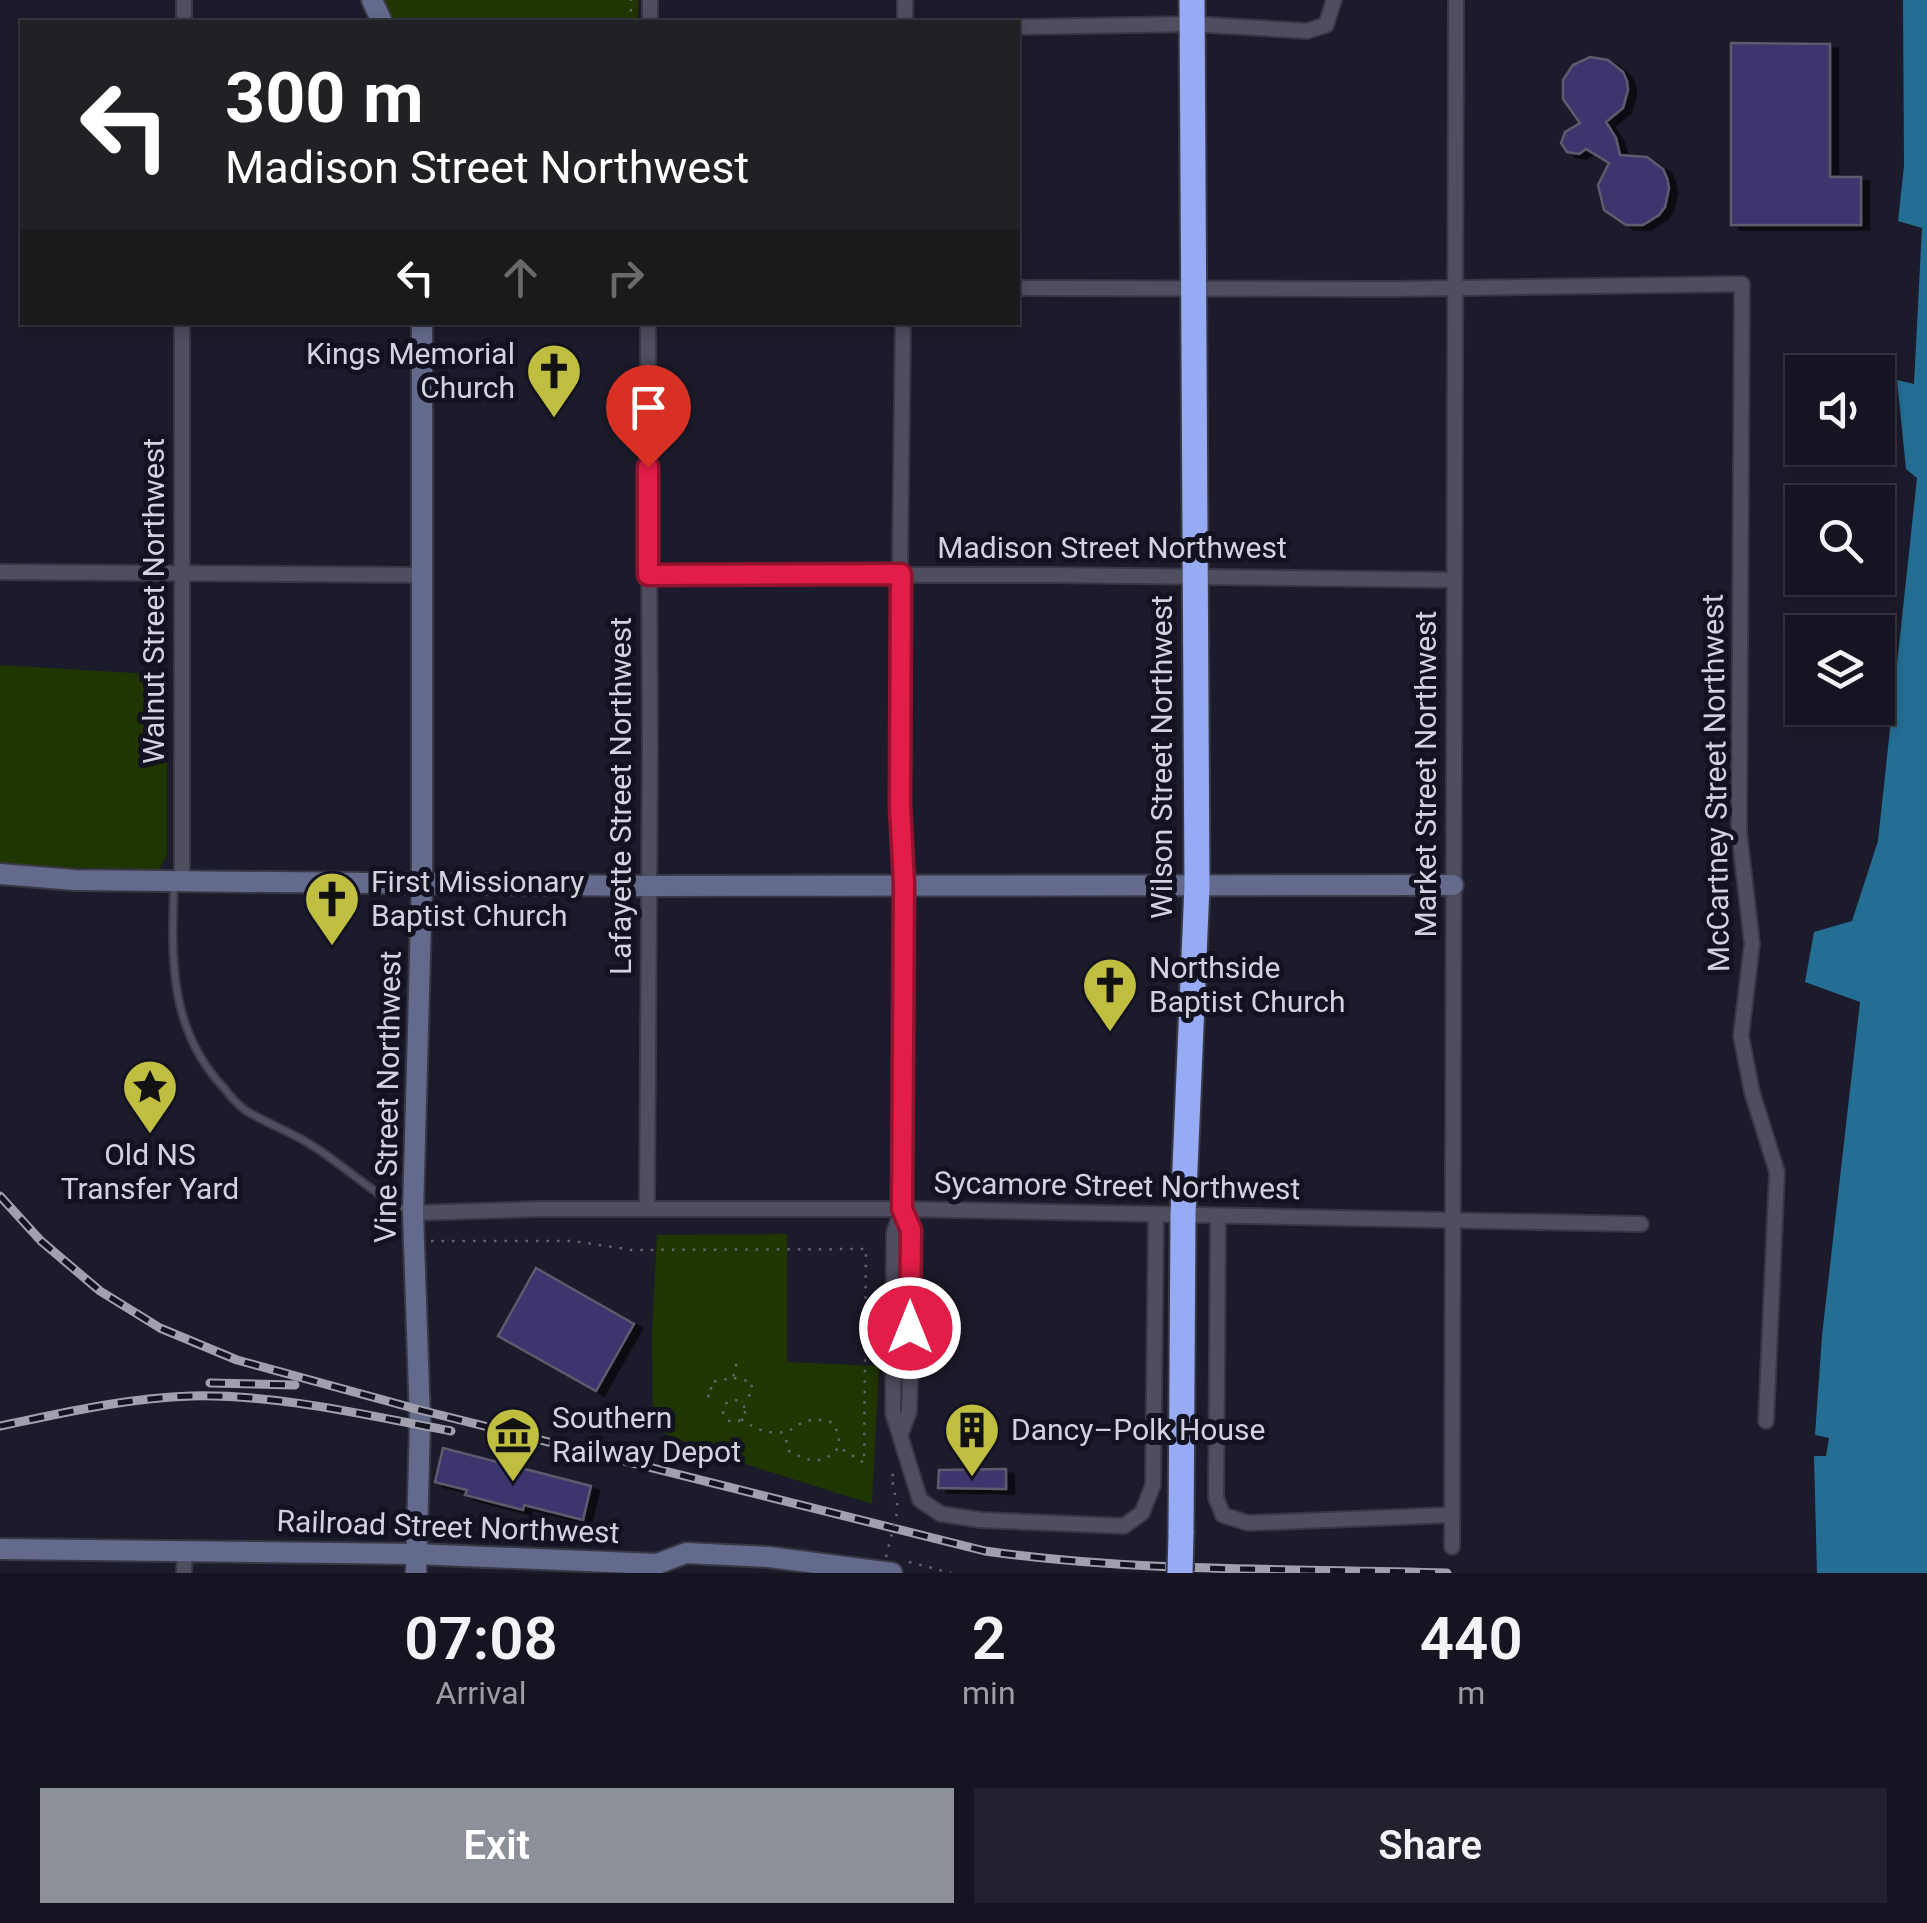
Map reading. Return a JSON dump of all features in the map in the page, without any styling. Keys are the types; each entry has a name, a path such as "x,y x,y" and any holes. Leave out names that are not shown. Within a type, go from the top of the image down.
{"highway":[{"name":"Wilson Street Northwest","path":"1180,1573 1183,1215 1196,886 1192,12"}],"street":[{"path":"1020,28 1192,12 1307,32 1326,25 1334,0"},
{"name":"Market Street Northwest","path":"1452,1547 1456,0"},
{"name":"McCartney Street Northwest","path":"1455,288 1742,284 1739,832 1752,944 1741,1036 1752,1092 1777,1172 1766,1420"},
{"path":"1020,288 1455,288"},
{"name":"Walnut Street Northwest","path":"178,880 182,325"},
{"name":"Vine Street Northwest","path":"416,1563 420,1410 412,1213 422,882 422,325"},
{"name":"Lafayette Street Northwest","path":"647,1210 648,325"},
{"path":"903,325 902,1209 894,1233 893,1413 920,1500 941,1514 981,1520 1124,1526 1142,1514 1153,1484 1156,1214"},
{"path":"0,572 422,575"},
{"name":"Madison Street Northwest","path":"648,575 1454,580"},
{"path":"0,874 60,879 648,886 1453,886"},
{"name":"Sycamore Street Northwest","path":"412,1213 538,1208 902,1209 1640,1224"},
{"path":"1218,1216 1216,1498 1223,1514 1248,1523 1451,1515"},
{"name":"Railroad Street Northwest","path":"0,1549 185,1551 662,1570 686,1552 891,1562"},
{"path":"184,1573 185,1551"}],"lane":[{"path":"178,880 174,962 179,1003 190,1043 213,1077 242,1108 312,1145 372,1190 412,1213"}],"path":[{"path":"413,1241 573,1242 632,1250 866,1249 864,1463 839,1447"},
{"path":"734,1378 736,1365 742,1363"},
{"path":"707,1396 711,1396 711,1382 734,1378 752,1382 751,1394 741,1403"},
{"path":"741,1403 730,1401 723,1412 729,1420 741,1419 772,1434 817,1417 833,1424 839,1447"},
{"path":"741,1403 745,1411 741,1419"},
{"path":"784,1432 789,1451 811,1462 823,1460 839,1447"},
{"path":"898,1509 891,1562 951,1573"}],"green space":[{"path":"382,0 638,0 638,20 392,20"},
{"path":"0,665 167,675 167,855 159,869 19,867 0,862"},
{"path":"787,1234 787,1362 879,1366 872,1504 710,1453 653,1428 657,1235"}],"water":[{"path":"1903,0 1927,0 1927,1573 1817,1573 1814,1456 1826,1456 1829,1438 1815,1435 1822,1336 1860,1002 1805,982 1814,932 1852,921 1878,841 1890,725 1895,725 1895,683 1917,478 1906,469 1897,380 1914,384 1922,228 1898,221 1904,166"}],"building":[{"path":"1731,43 1830,44 1830,177 1861,177 1861,225 1731,225"},
{"path":"1590,57 1608,60 1623,72 1627,81 1623,108 1606,122 1620,155 1647,157 1663,169 1667,178 1665,207 1643,225 1626,225 1604,210 1598,185 1609,163 1586,149 1579,154 1567,152 1561,143 1565,132 1580,123 1563,99 1563,80 1573,65"},
{"path":"536,1268 634,1324 596,1391 498,1336"},
{"name":"Southern Railway Depot","path":"443,1448 591,1486 583,1520 524,1505 523,1510 465,1495 467,1490 435,1482"},
{"name":"Dancy–Polk House","path":"1006,1469 1006,1489 938,1488 939,1470"}],"railway":[{"path":"0,1196 41,1241 100,1291 160,1328 237,1360 420,1410 985,1551 1158,1566 1447,1573"},
{"path":"210,1383 295,1385"},
{"path":"0,1426 143,1400 224,1396 321,1407 451,1431"}],"place":[{"name":"Kings Memorial Church","path":"554,420"},
{"name":"First Missionary Baptist Church","path":"332,948"},
{"name":"Northside Baptist Church","path":"1110,1034"},
{"name":"Old NS Transfer Yard","path":"150,1136"},
{"name":"Dancy–Polk House","path":"972,1479"},
{"name":"Southern Railway Depot","path":"513,1484"}],"route":[{"path":"648,467 648,575 901,574 902,1209 911,1230 910,1328"}]}
